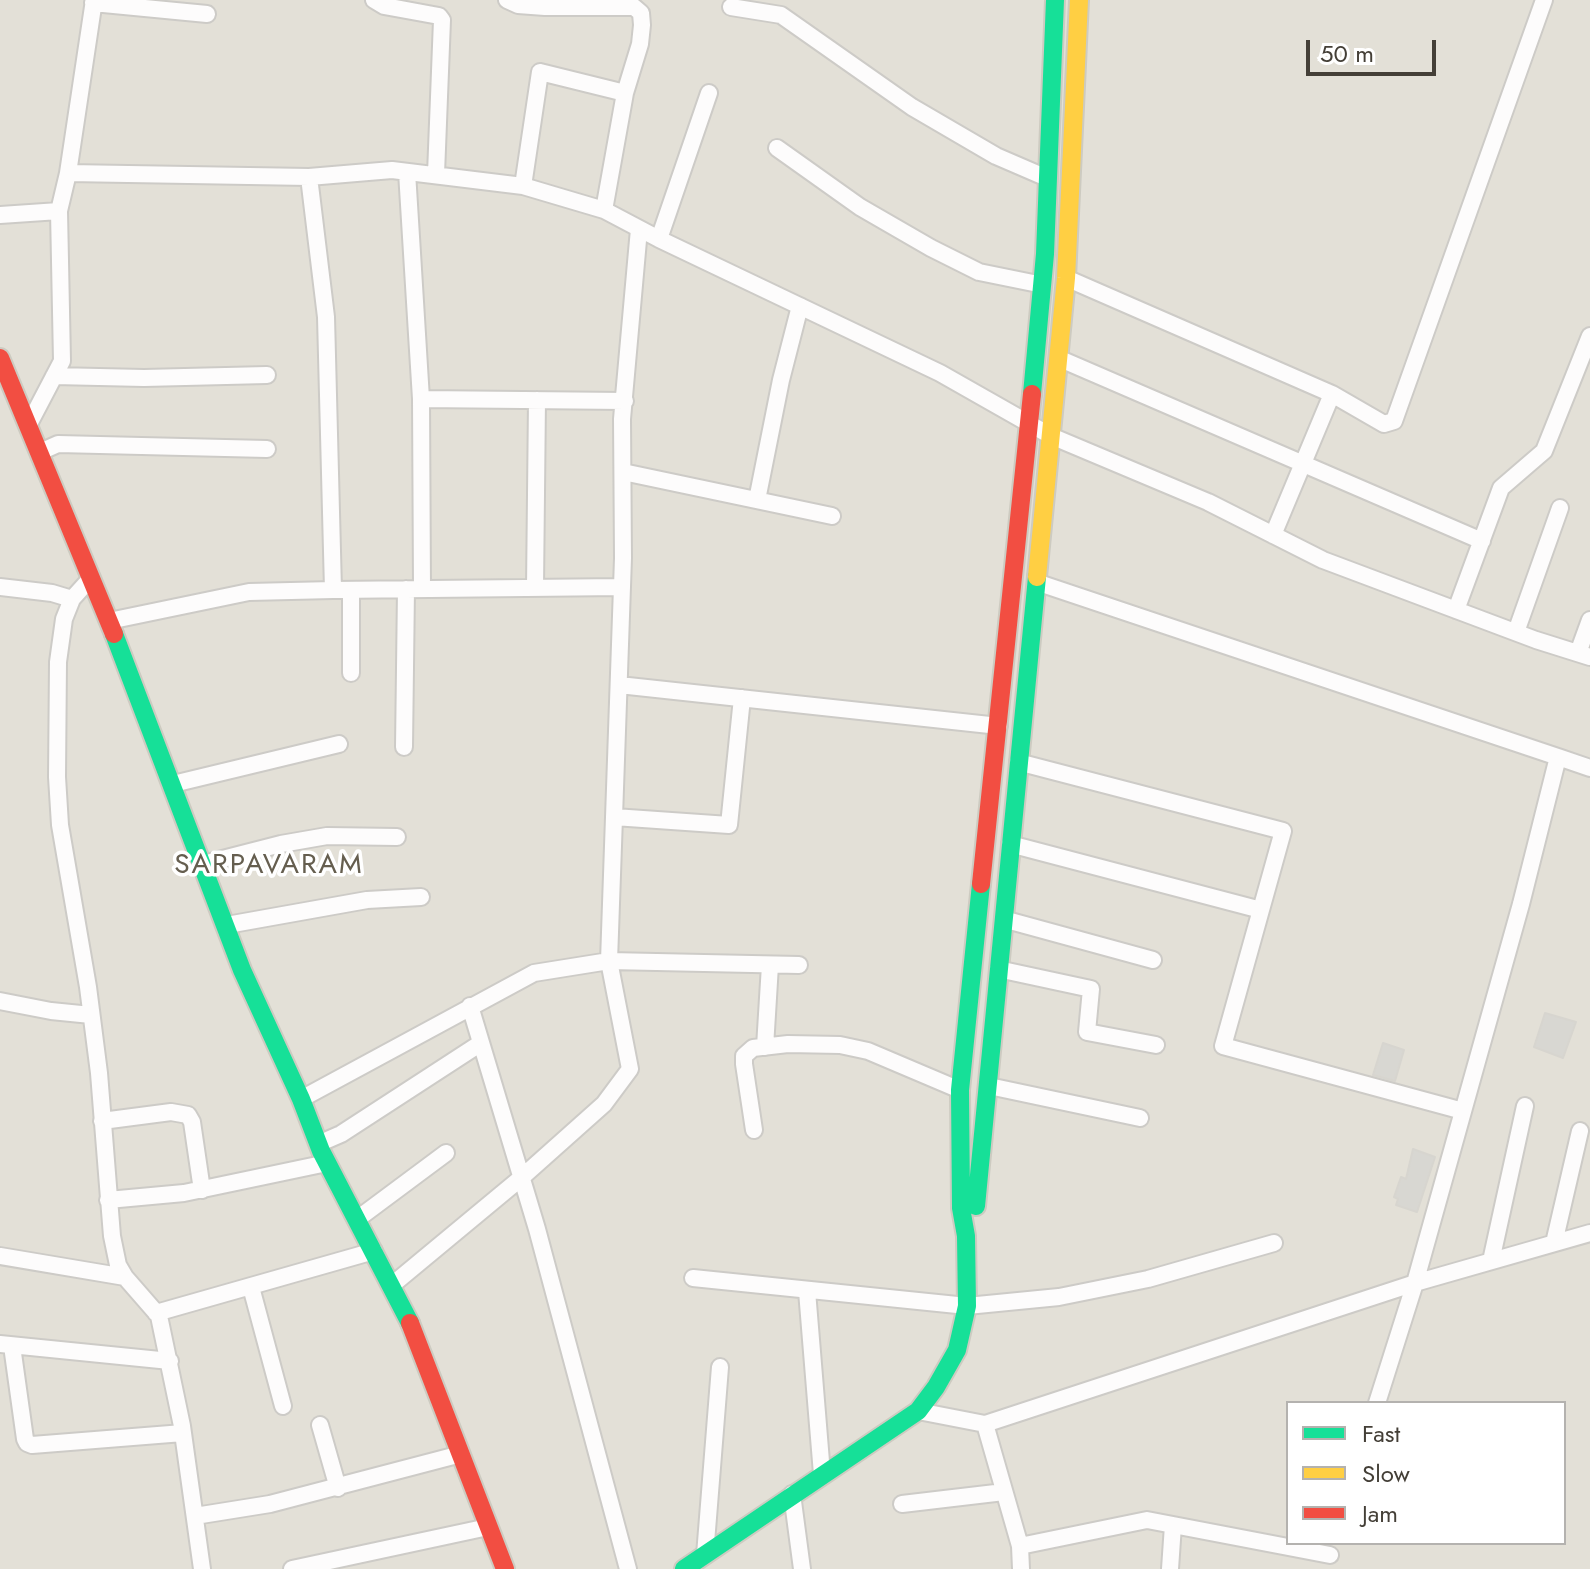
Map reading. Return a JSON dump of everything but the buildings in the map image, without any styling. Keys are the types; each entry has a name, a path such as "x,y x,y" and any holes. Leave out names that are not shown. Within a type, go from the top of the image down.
{"main road":[{"path":"684,1569 918,1411 957,1350 967,1306 966,1236 961,1208 960,1090 1043,285 1055,0"},
{"path":"966,1236 976,1207 989,1086 1066,278 1079,0"},
{"path":"0,358 109,621 242,970 301,1099 318,1144 392,1285 433,1378 505,1569"}],"street":[{"path":"374,0 384,6 439,16 442,20 436,174"},
{"path":"507,0 518,5 634,7 641,13 640,44 625,93 604,210"},
{"path":"1066,278 1332,394 1384,424 1394,421 1544,0"},
{"path":"29,424 62,361 59,211 68,173 93,2 207,14"},
{"path":"731,7 781,15 912,107 996,156 1047,178"},
{"path":"523,186 540,72 625,93"},
{"path":"659,239 709,93"},
{"path":"777,148 860,207 943,254 979,272 1043,285"},
{"path":"68,173 309,177 392,170 523,186 604,210 940,373 1051,436 1208,502 1323,560 1584,655 1590,620"},
{"path":"404,747 421,399 407,172"},
{"path":"309,177 326,317 342,590 351,673"},
{"path":"0,215 59,211"},
{"path":"392,1285 604,1104 630,1069 609,961 622,587 622,419 639,229"},
{"path":"757,500 781,380 800,306"},
{"path":"1456,610 1501,488 1544,451 1590,336"},
{"path":"1058,358 1482,541"},
{"path":"54,376 144,378 267,375"},
{"path":"1273,535 1332,394"},
{"path":"421,399 625,401"},
{"path":"535,588 537,400"},
{"path":"40,452 58,444 267,449"},
{"path":"623,472 832,516"},
{"path":"1516,632 1560,508"},
{"path":"91,578 72,599 64,619 58,662 57,777 60,825 76,908 91,1015 108,1200 118,1265 156,1313 170,1361 202,1569"},
{"path":"1036,582 1590,768"},
{"path":"0,587 52,593 72,599"},
{"path":"109,621 249,592 622,587"},
{"path":"619,685 999,726"},
{"path":"614,817 729,825 742,698"},
{"path":"173,784 339,744"},
{"path":"1378,1401 1415,1283 1521,904 1558,757"},
{"path":"1018,762 1283,831 1223,1046 1463,1111"},
{"path":"203,864 327,836 397,837"},
{"path":"1010,844 1261,910"},
{"path":"227,925 367,900 421,897"},
{"path":"1003,919 1153,960"},
{"path":"301,1099 534,973 609,961 799,965"},
{"path":"765,1047 770,965"},
{"path":"998,969 1091,989 1087,1032 1156,1045"},
{"path":"0,1001 91,1015"},
{"path":"470,1006 521,1178 628,1569"},
{"path":"318,1144 341,1134 481,1043"},
{"path":"754,1130 744,1056 753,1048 788,1044 840,1045 868,1051 960,1090"},
{"path":"989,1086 1140,1118"},
{"path":"1491,1261 1525,1106"},
{"path":"102,1121 171,1112 188,1115 192,1122 202,1190"},
{"path":"1554,1243 1580,1131"},
{"path":"356,1220 446,1153"},
{"path":"108,1200 202,1190 327,1163"},
{"path":"918,1411 985,1424 1415,1283 1590,1233"},
{"path":"693,1278 967,1306 1074,1294 1148,1279 1274,1243"},
{"path":"156,1313 374,1251"},
{"path":"0,1256 125,1277"},
{"path":"251,1287 283,1406"},
{"path":"807,1291 822,1474"},
{"path":"170,1361 6,1345 27,1443 183,1433"},
{"path":"705,1555 720,1367"},
{"path":"985,1424 1020,1546 1021,1569"},
{"path":"320,1425 338,1488"},
{"path":"195,1516 270,1504 461,1454"},
{"path":"902,1504 1004,1492"},
{"path":"792,1494 802,1569"},
{"path":"1020,1546 1147,1520 1330,1556"},
{"path":"1170,1569 1173,1525"},
{"path":"292,1569 488,1527"}],"shaded area":[{"path":"0,0 1590,0 1590,1569 0,1569"}],"traffic: fast":[{"path":"1032,394 1045,254 1055,0"},
{"path":"976,1206 1037,577"},
{"path":"114,634 242,970 301,1099 321,1151 410,1323"},
{"path":"684,1569 918,1411 957,1350 967,1306 966,1236 961,1208 960,1090 981,884"}],"traffic: slow":[{"path":"1037,577 1066,278 1079,0"}],"traffic: jam":[{"path":"0,358 114,634"},
{"path":"981,884 1032,394"},
{"path":"410,1323 505,1569"}],"district":[{"name":"SARPAVARAM","path":"269,866"}]}
